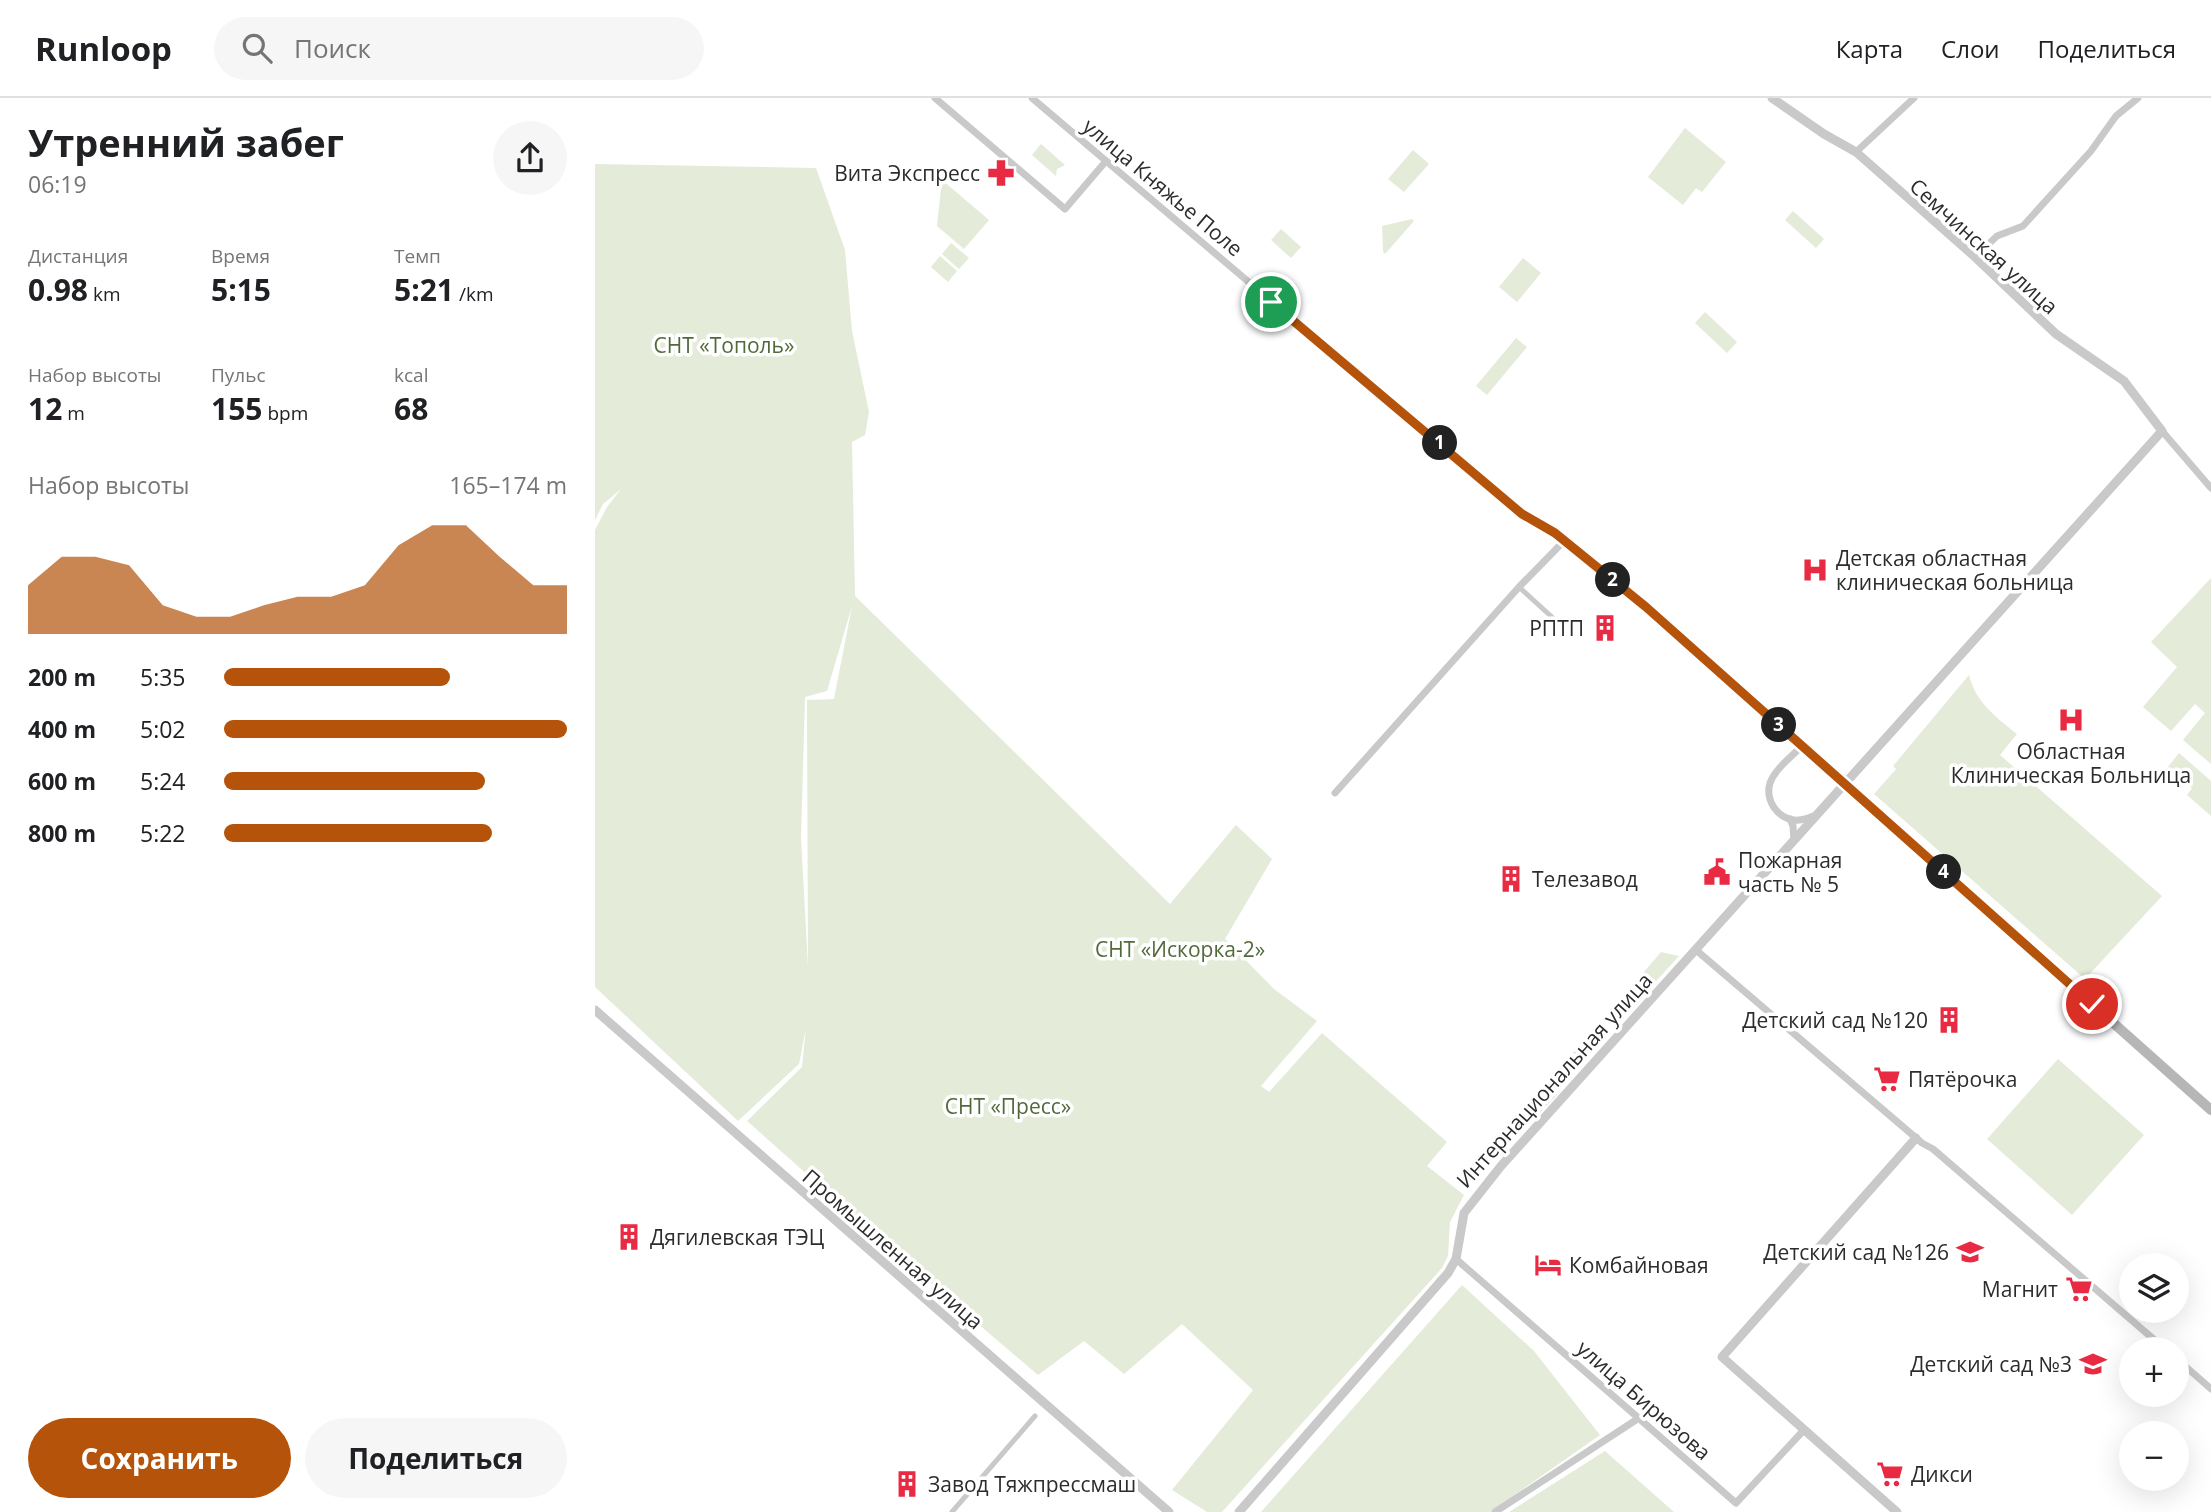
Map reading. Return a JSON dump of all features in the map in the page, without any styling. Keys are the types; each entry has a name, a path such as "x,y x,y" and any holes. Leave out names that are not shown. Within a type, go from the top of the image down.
{"main road":[{"path":"1845,783 2211,1110"}],"street":[{"path":"935,98 1065,209 1106,161"},
{"name":"улица Княжье Поле","path":"1031,98 1522,514 1564,541"},
{"name":"Семчинская улица","path":"1772,98 1824,134 1856,152 1975,257 2056,334 2124,381 2162,431"},
{"path":"1856,152 1914,98"},
{"path":"1975,257 1997,236 2023,226 2091,151 2116,116 2138,98"},
{"path":"1335,793 1519,587 1564,541 1646,607 1845,783 2162,431 2211,488"},
{"path":"1519,587 1553,618"},
{"path":"1802,746 1779,769 1769,787 1773,806 1778,813 1790,819 1817,815"},
{"name":"Интернациональная улица","path":"1239,1512 1448,1273 1456,1259 1461,1220 1468,1206 1845,783"},
{"path":"1790,819 1794,841"},
{"path":"1696,950 2151,1337"},
{"name":"Промышленная улица","path":"595,1010 1168,1512"},
{"path":"1897,1512 1722,1357 1916,1138"},
{"name":"улица Бирюзова","path":"1456,1259 1736,1503 1803,1431"},
{"path":"2189,1370 2211,1389"},
{"path":"952,1512 1035,1416"},
{"path":"1495,1512 1639,1418"}],"green space":[{"path":"1685,128 1726,162 1702,192 1696,188 1683,205 1648,177"},
{"path":"1041,144 1065,165 1057,169 1056,176 1032,155"},
{"path":"1413,150 1429,164 1404,192 1388,179"},
{"path":"595,164 816,168 845,250 852,331 869,412 865,435 852,442 855,596 1170,904 1236,825 1272,859 1225,939 1274,989 1317,1021 1261,1086 1269,1092 1322,1033 1447,1142 1427,1166 1464,1195 1450,1222 1448,1256 1442,1268 1222,1512 1207,1512 1172,1490 1253,1390 1182,1324 1124,1374 1084,1341 1038,1375 747,1121 802,1067 806,1028 799,1064 738,1121 595,987 595,530 607,507 621,489 603,504 595,520","holes":["852,606 834,699 807,700 808,967 801,838 805,697 827,691"]},
{"path":"942,180 989,220 964,249 937,226"},
{"path":"1793,211 1824,239 1816,248 1785,220"},
{"path":"1412,219 1414,221 1385,254 1382,226"},
{"path":"1281,229 1301,247 1291,258 1271,240"},
{"path":"951,243 969,258 959,269 942,254"},
{"path":"940,256 957,271 948,282 931,267"},
{"path":"1523,258 1541,273 1517,302 1499,287"},
{"path":"1705,312 1737,342 1727,353 1695,323"},
{"path":"1516,338 1527,347 1487,395 1476,386"},
{"path":"2211,578 2211,764 2183,740 2205,713 2195,704 2171,731 2143,707 2177,667 2151,642"},
{"path":"1969,675 1981,701 2017,734 2000,755 2162,896 2085,979 1874,794 1896,769 1893,766"},
{"path":"2179,753 2211,781 2211,816 2187,795 2192,788 2168,767"},
{"path":"1661,952 1679,956 1616,1025 1606,1017"},
{"path":"1600,1024 1610,1032 1583,1062 1573,1053"},
{"path":"2058,1059 2144,1135 2072,1215 1987,1139"},
{"path":"1553,1086 1557,1088 1557,1095 1532,1121 1525,1120 1524,1118"},
{"path":"1462,1285 1534,1351 1600,1435 1490,1512 1261,1512"},
{"path":"1605,1451 1674,1512 1509,1512"}],"place":[{"name":"Вита Экспресс","path":"1001,173"},
{"name":"Детская областная клиническая больница","path":"1815,570"},
{"name":"РПТП","path":"1605,628"},
{"name":"Областная Клиническая Больница","path":"2071,720"},
{"name":"Пожарная часть № 5","path":"1717,872"},
{"name":"Телезавод","path":"1511,879"},
{"name":"Детский сад №120","path":"1949,1020"},
{"name":"Пятёрочка","path":"1887,1079"},
{"name":"Дягилевская ТЭЦ","path":"629,1237"},
{"name":"Детский сад №126","path":"1970,1252"},
{"name":"Комбайновая","path":"1548,1265"},
{"name":"Магнит","path":"2079,1289"},
{"name":"Детский сад №3","path":"2093,1364"},
{"name":"Дикси","path":"1890,1474"},
{"name":"Завод Тяжпрессмаш","path":"907,1484"}],"route":[{"path":"1271,302 1522,514 1555,533 1646,607 2092,1004"}],"park label":[{"name":"СНТ «Тополь»","path":"724,345"},
{"name":"СНТ «Искорка-2»","path":"1180,949"},
{"name":"СНТ «Пресс»","path":"1008,1106"}]}
